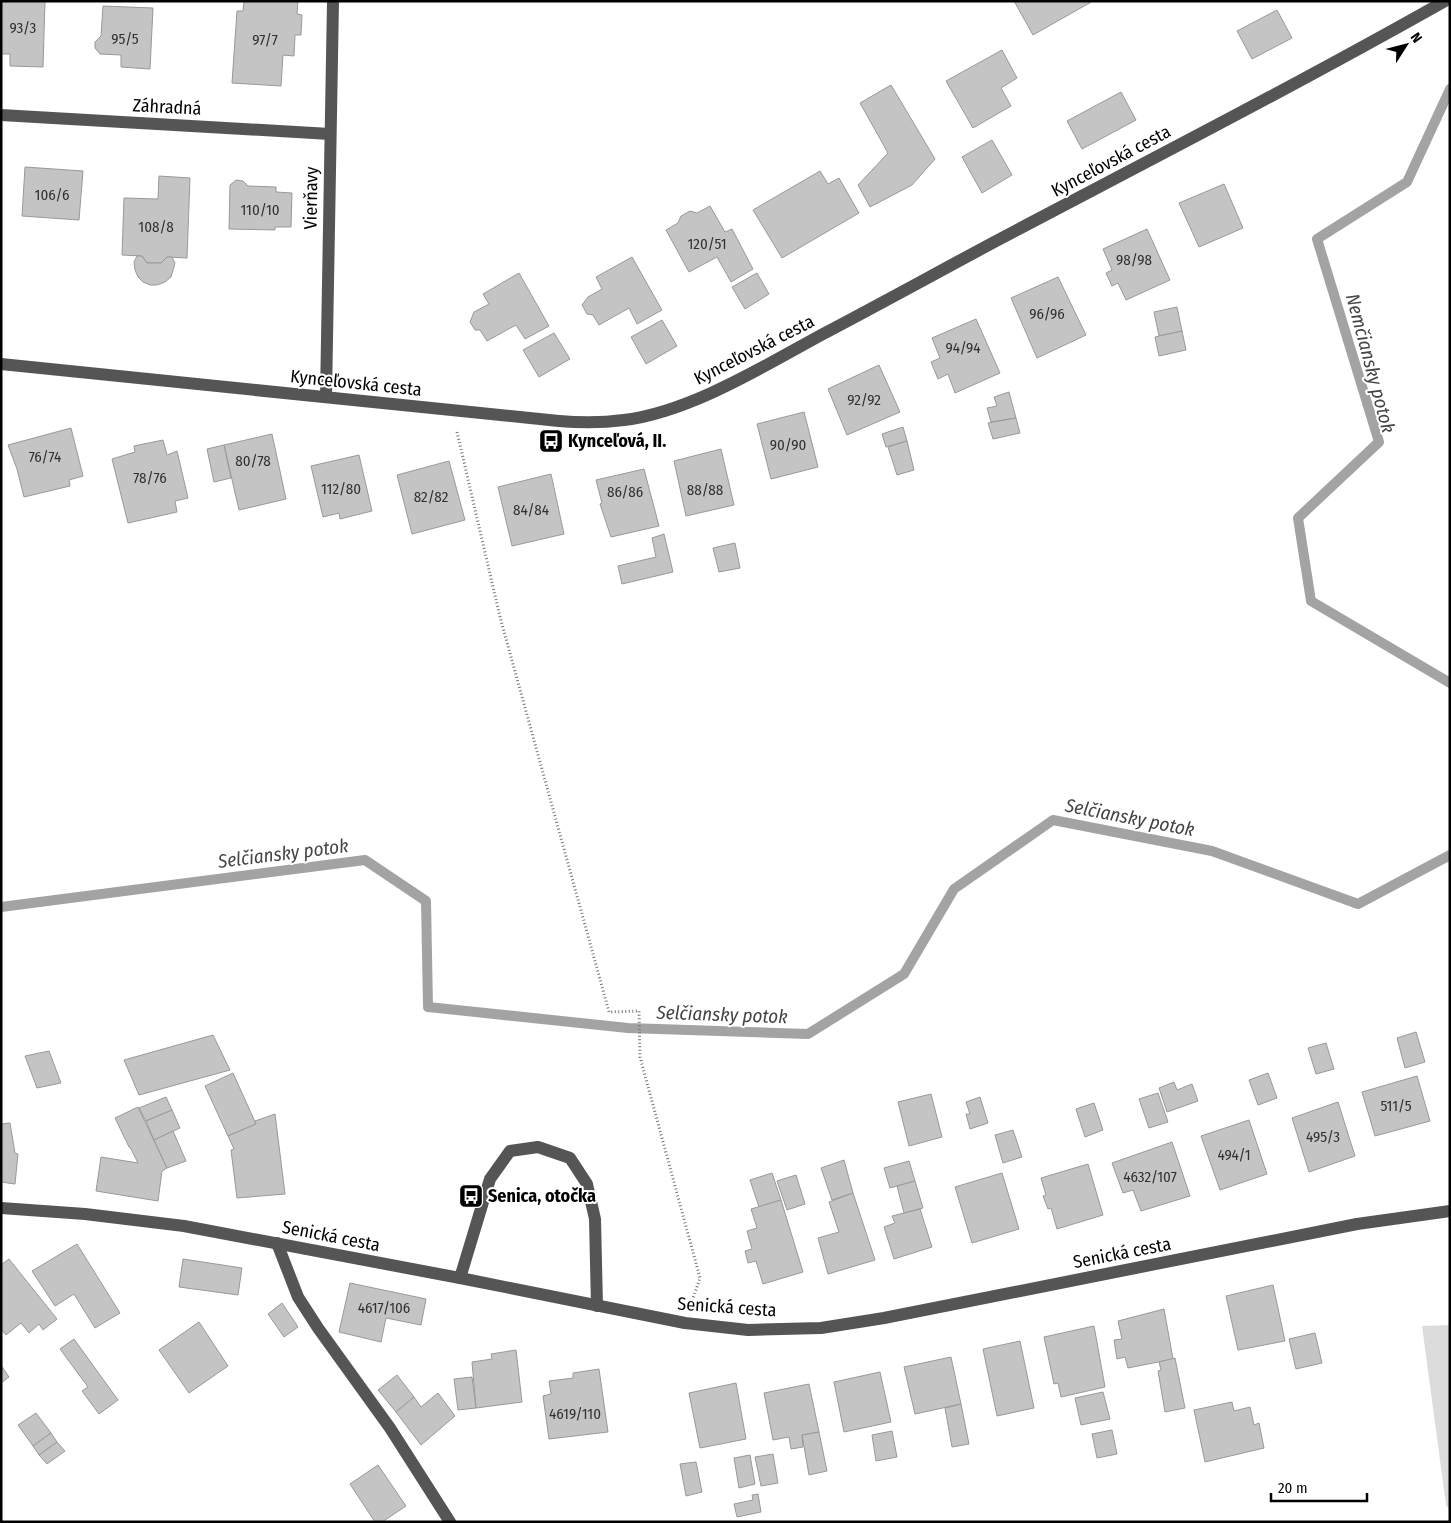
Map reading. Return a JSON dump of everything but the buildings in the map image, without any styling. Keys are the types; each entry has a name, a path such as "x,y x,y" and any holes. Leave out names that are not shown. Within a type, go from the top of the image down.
{"street":[{"name":"Vierňavy","path":"326,396 333,1"},
{"name":"Kynceľovská cesta","path":"1,364 326,396 452,411 590,423 626,420 655,414 733,383 1249,108 1445,1"},
{"name":"Záhradná","path":"1,115 330,134"},
{"path":"460,1278 490,1179 510,1151 538,1147 570,1158 587,1184 595,1219 597,1306"},
{"name":"Senická cesta","path":"1,1208 85,1214 184,1226 685,1323 748,1330 821,1328 904,1314 1357,1224 1450,1211"},
{"path":"277,1243 298,1297 390,1428 450,1522"}],"path":[{"path":"452,411 500,617 609,1012 639,1011 640,1057 700,1278 685,1323"}],"shaded area":[{"path":"1450,1325 1450,1511 1446,1505 1422,1326"}],"waterway":[{"name":"Nemčiansky potok","path":"1450,89 1407,182 1317,239 1379,442 1298,518 1311,601 1450,683"},
{"name":"Selčiansky potok","path":"1,907 365,860 426,901 428,1007 628,1028 808,1034 904,974 954,889 1053,820 1212,851 1358,904 1450,855"}],"place":[{"name":"Kynceľová, II.","path":"551,441"},
{"name":"Senica, otočka","path":"471,1196"}]}
